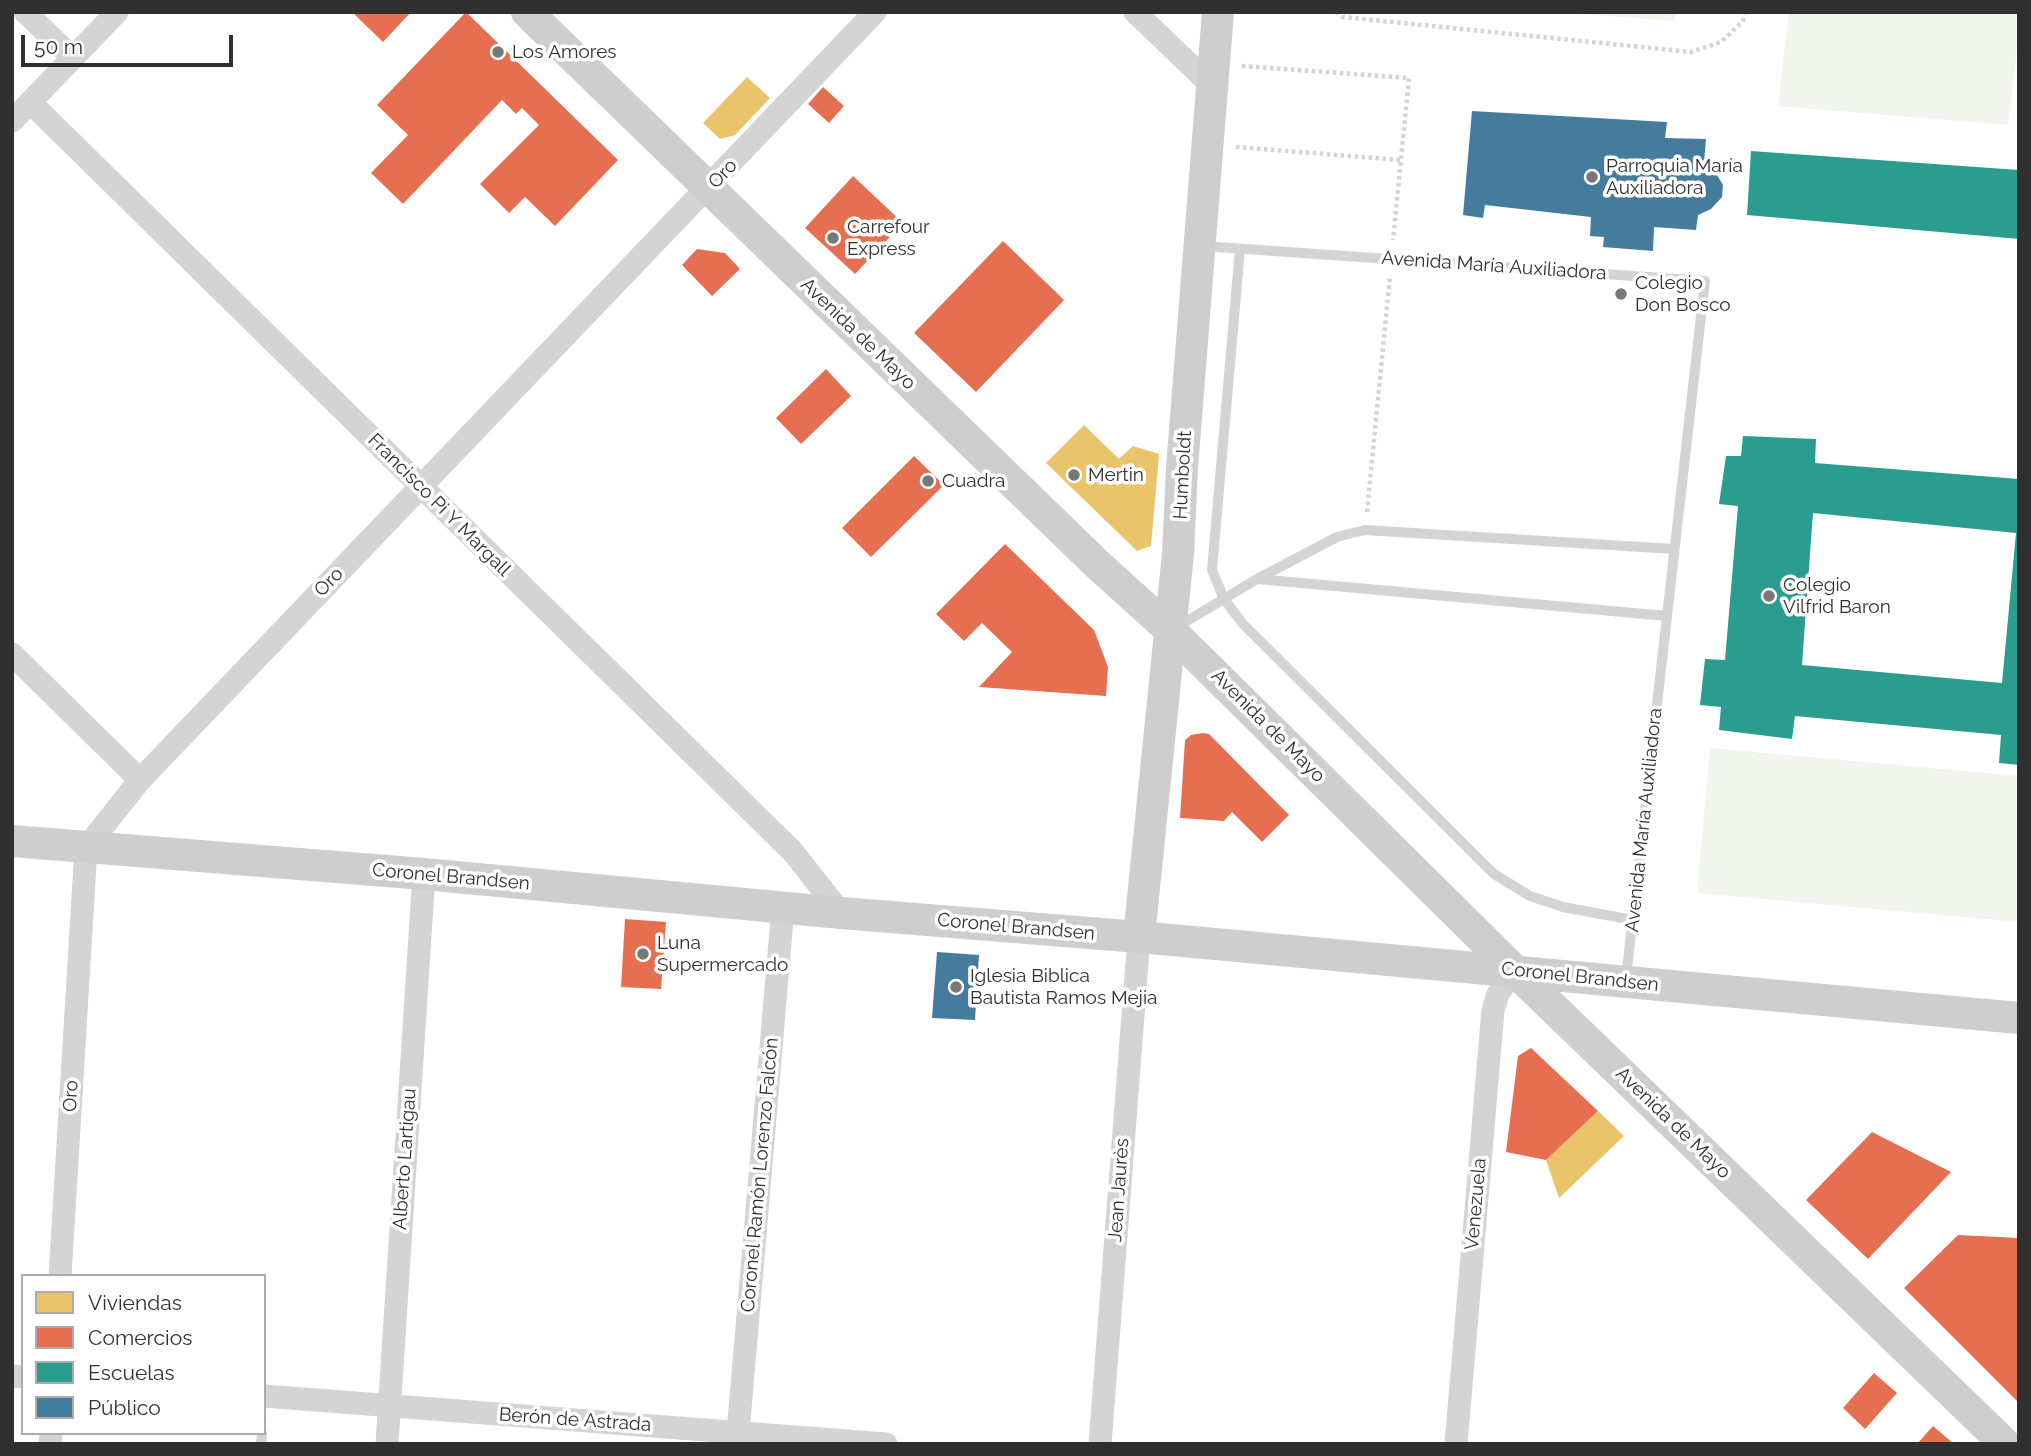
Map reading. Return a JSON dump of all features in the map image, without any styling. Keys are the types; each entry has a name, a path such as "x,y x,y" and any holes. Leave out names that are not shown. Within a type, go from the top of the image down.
{"street":[{"path":"25,12 73,58"},
{"path":"12,121 117,12"},
{"name":"Avenida de Mayo","path":"527,12 1097,564 1170,630 1514,970 2006,1444"},
{"name":"Oro","path":"60,1274 86,848 140,780 875,12"},
{"path":"1135,12 1213,75"},
{"name":"Humboldt","path":"1139,937 1178,554 1182,468 1218,12"},
{"name":"Francisco Pi Y Margall","path":"31,103 793,852 841,913"},
{"path":"12,654 140,780"},
{"name":"Coronel Brandsen","path":"12,841 424,874 841,913 1514,970 1625,983 2019,1018"},
{"name":"Alberto Lartigau","path":"387,1444 424,874"},
{"name":"Coronel Ramón Lorenzo Falcón","path":"737,1438 783,907"},
{"name":"Jean Jaurès","path":"1100,1444 1139,937"},
{"name":"Venezuela","path":"1456,1444 1493,1010 1498,994 1514,970"},
{"name":"Berón de Astrada","path":"266,1397 737,1438 886,1444"}],"lane":[{"name":"Avenida María Auxiliadora","path":"1199,245 1705,281 1625,983"},
{"path":"1240,248 1212,570 1224,599 1243,624 1494,874 1530,896 1563,907 1633,920"},
{"path":"1170,630 1257,579 1337,537 1365,530 1674,549"},
{"path":"1257,579 1667,616"}],"path":[{"path":"1336,12 1343,17 1691,52 1721,42 1743,21 1745,12"},
{"path":"1213,75 1409,78 1365,530"},
{"path":"1208,145 1401,160"}],"shaded area":[{"path":"1554,12 1675,12 1674,21"},
{"path":"1789,12 2019,12 2008,125 1778,106"},
{"path":"1710,748 2019,776 2019,922 1697,893"}],"building: Viviendas":[{"path":"747,77 770,98 735,135 720,139 703,123"},
{"path":"1084,425 1119,459 1133,446 1159,454 1151,546 1137,551 1046,463"},
{"path":"1598,1111 1624,1136 1559,1198 1546,1160"}],"building: Comercios":[{"path":"352,12 411,12 383,42"},
{"path":"466,12 618,160 555,226 525,197 509,213 480,184 539,125 522,108 516,114 502,100 403,204 371,173 408,135 377,105"},
{"path":"823,87 844,106 829,123 808,104"},
{"path":"853,176 903,223 855,274 805,228"},
{"path":"1003,241 1064,300 976,392 914,333"},
{"path":"697,249 725,253 740,269 712,296 682,265"},
{"path":"826,369 851,396 801,444 776,418"},
{"path":"914,456 944,485 871,557 842,528"},
{"path":"1005,544 1094,630 1108,667 1106,696 979,687 1012,652 982,623 964,641 936,614"},
{"path":"1209,734 1289,815 1262,842 1232,812 1224,821 1180,818 1185,740 1191,735"},
{"name":"Luna Supermercado","path":"625,919 666,922 661,989 621,987"},
{"path":"1531,1048 1598,1111 1546,1160 1506,1152 1518,1056"},
{"path":"1872,1132 1951,1172 1868,1259 1806,1200"},
{"path":"1958,1235 2019,1238 2019,1403 1904,1288"},
{"path":"1874,1373 1897,1393 1865,1429 1843,1408"},
{"path":"1933,1426 1954,1444 1917,1444"}],"building: Escuelas":[{"path":"1751,151 2019,170 2019,239 1747,215"},
{"name":"Colegio Vilfrid Baron","path":"1743,436 1816,439 1815,463 2019,479 2019,765 1999,763 2001,735 1795,716 1792,739 1719,730 1721,707 1700,705 1705,659 1725,660 1738,506 1719,504 1726,456 1741,456","holes":["1813,513 2016,533 2002,683 1802,665"]}],"building: Público":[{"name":"Parroquia María Auxiliadora","path":"1472,111 1667,122 1665,138 1706,139 1704,162 1714,170 1723,185 1722,197 1711,209 1698,215 1696,230 1654,227 1653,251 1603,247 1604,237 1590,236 1591,217 1485,205 1483,218 1463,215"},
{"name":"Iglesia Biblica Bautista Ramos Mejia","path":"937,952 979,955 975,1020 932,1018"}],"place":[{"name":"Los Amores","path":"498,52"},
{"name":"Parroquia María Auxiliadora","path":"1592,177"},
{"name":"Carrefour Express","path":"833,238"},
{"name":"Colegio Don Bosco","path":"1621,294"},
{"name":"Mertin","path":"1074,475"},
{"name":"Cuadra","path":"928,481"},
{"name":"Colegio Vilfrid Baron","path":"1769,596"},
{"name":"Luna Supermercado","path":"643,954"},
{"name":"Iglesia Biblica Bautista Ramos Mejia","path":"956,987"}]}
